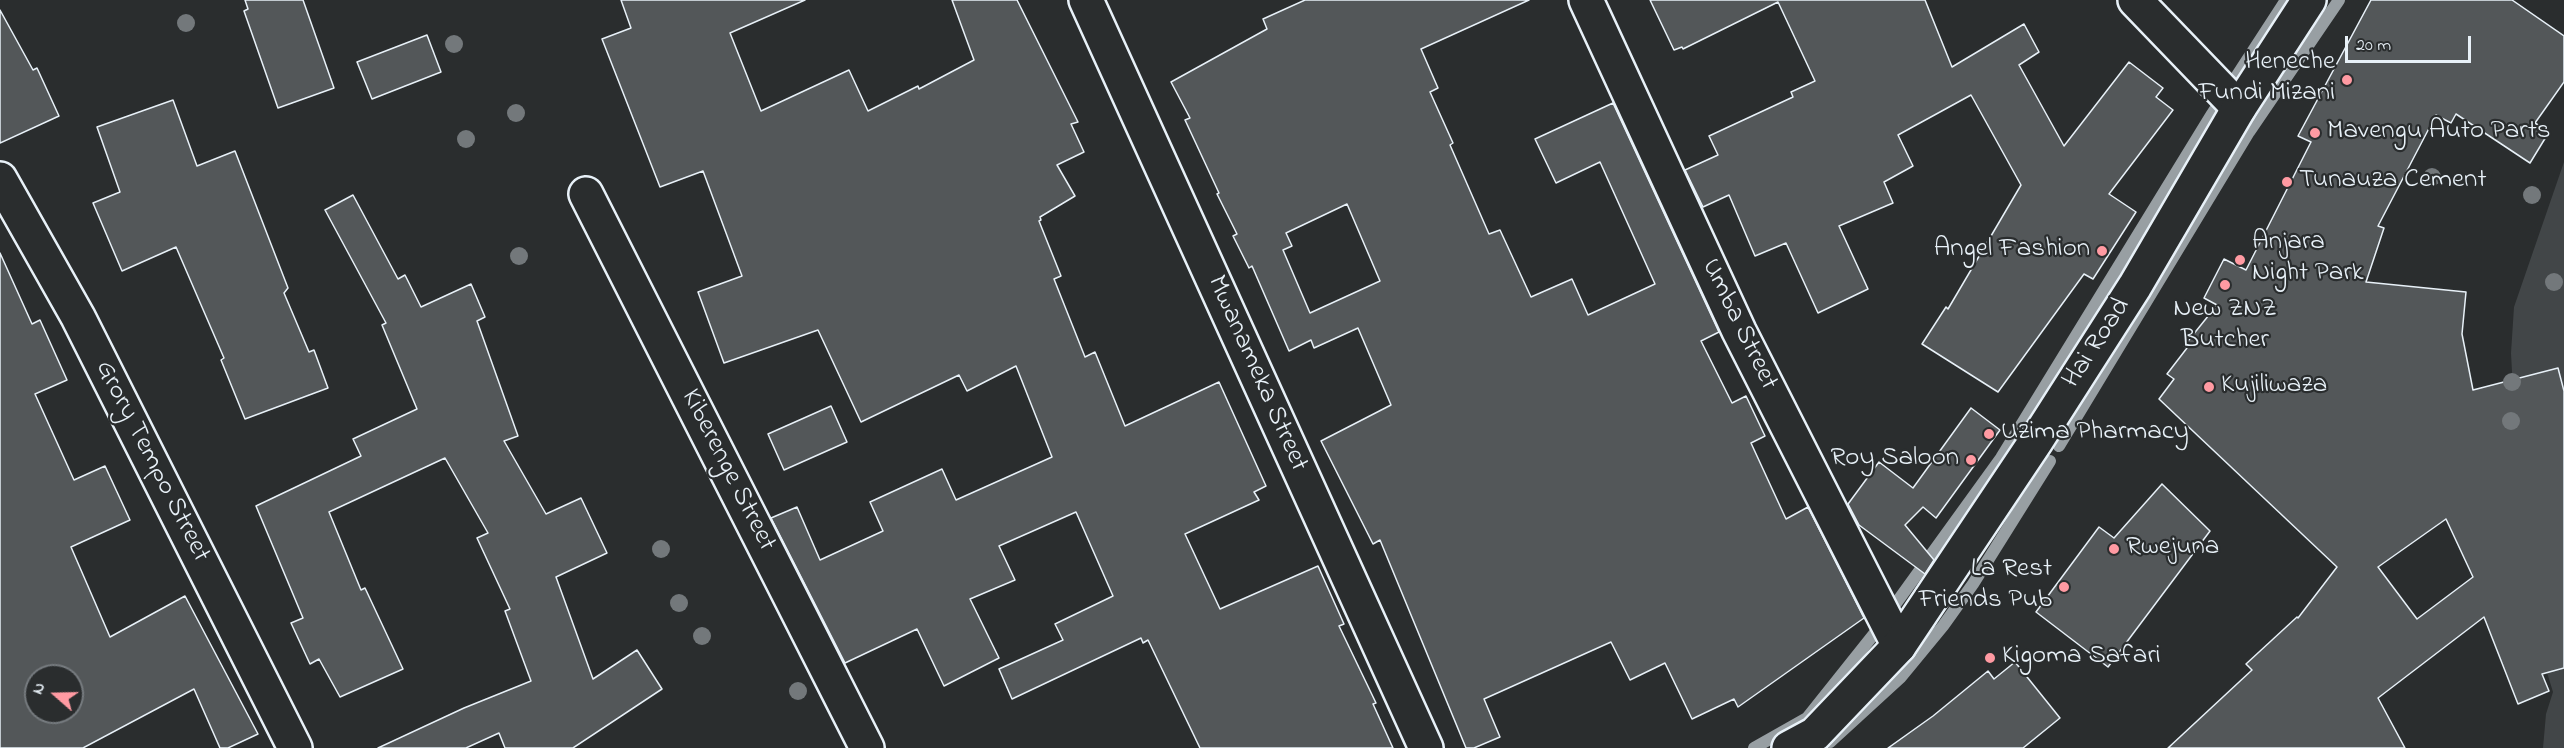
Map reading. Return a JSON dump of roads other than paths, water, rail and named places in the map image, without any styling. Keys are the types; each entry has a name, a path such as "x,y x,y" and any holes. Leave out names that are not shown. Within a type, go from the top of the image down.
{"street":[{"name":"Mwanameka Street","path":"1086,0 1426,748"},
{"name":"Umba Street","path":"1586,0 1739,331 1899,646"},
{"path":"2135,0 2239,108"},
{"name":"Hai Road","path":"1789,748 1815,734 1899,646 2037,441 2135,286 2239,108 2309,0"},
{"name":"Grory Tempo Street","path":"0,179 78,317 295,748"},
{"name":"Kiberenge Street","path":"586,194 867,748"}],"waterway":[{"path":"1894,606 2001,458 2212,114 2286,0"},
{"path":"2059,446 2249,132 2339,0"},
{"path":"1830,742 1901,677 1943,626 1973,584 2050,461"},
{"path":"1754,748 1807,718 1878,629"}],"place":[{"name":"Heneche Fundi Mizani","path":"2347,80"},
{"name":"Mavengu Auto Parts","path":"2315,133"},
{"name":"Tunauza Cement","path":"2287,182"},
{"name":"Angel Fashion","path":"2102,251"},
{"name":"Anjara Night Park","path":"2240,260"},
{"name":"New ZNZ Butcher","path":"2225,285"},
{"name":"Kujiliwaza","path":"2209,387"},
{"name":"Uzima Pharmacy","path":"1989,434"},
{"name":"Roy Saloon","path":"1971,460"},
{"name":"Rwejuna","path":"2114,549"},
{"name":"La Rest Friends Pub","path":"2064,587"},
{"name":"Kigoma Safari","path":"1990,658"}]}
